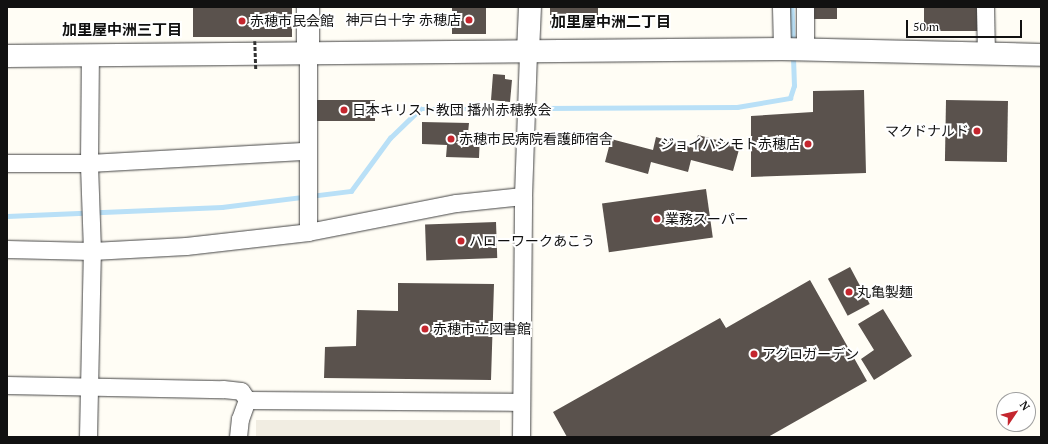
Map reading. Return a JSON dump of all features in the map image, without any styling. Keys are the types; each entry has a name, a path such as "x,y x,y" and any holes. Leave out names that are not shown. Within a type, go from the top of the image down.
{"street":[{"path":"308,7 308,232"},
{"path":"521,437 520,402 523,196 530,7"},
{"path":"781,7 794,49"},
{"path":"794,49 805,7"},
{"path":"985,7 986,54"},
{"path":"7,56 794,49 1041,55"},
{"path":"88,437 92,251 89,163 90,55"},
{"path":"7,163 89,163 307,151"},
{"path":"7,249 92,251 186,246 308,232 456,203 523,196"},
{"path":"7,385 89,385 223,389 241,391 247,400"},
{"path":"247,400 520,402"},
{"path":"238,437 240,419 247,400"}],"path":[{"path":"255,41 256,70"}],"shaded area":[{"path":"256,420 500,420 500,437 256,437"}],"building":[{"name":"赤穂市民会館","path":"193,7 292,7 292,37 193,37"},
{"name":"神戸白十字 赤穂店","path":"452,7 486,7 486,34 452,34"},
{"path":"550,7 598,7 598,27 550,27"},
{"path":"812,7 837,7 837,19 812,19"},
{"path":"924,7 978,7 978,31 924,31"},
{"path":"493,74 505,75 505,79 512,80 510,102 491,100"},
{"name":"ジョイハシモト赤穂店","path":"864,90 866,173 751,177 751,116 813,112 813,91"},
{"name":"日本キリスト教団 播州赤穂教会","path":"314,100 375,100 375,121 314,121"},
{"name":"マクドナルド","path":"946,100 1008,101 1007,162 945,161"},
{"name":"赤穂市民病院看護師宿舎","path":"422,122 469,123 468,133 480,134 479,158 446,157 447,145 422,144"},
{"path":"698,135 740,146 733,171 691,160 688,172 651,162 648,174 605,162 611,139 653,150 656,137 694,148"},
{"name":"業務スーパー","path":"706,189 713,238 609,252 602,204"},
{"name":"ハローワークあこう","path":"496,222 497,258 426,260 425,224"},
{"name":"丸亀製麺","path":"850,267 870,304 848,316 828,279"},
{"name":"アグロガーデン","path":"810,280 867,381 768,437 567,437 553,412 720,318 726,328"},
{"name":"赤穂市立図書館","path":"398,283 494,284 491,380 324,378 325,347 356,346 357,310 398,311"},
{"path":"883,309 912,356 874,380 861,359 874,350 858,324"}],"waterway":[{"path":"792,7 793,43"},
{"path":"542,108 737,107 790,98 794,86 793,55"},
{"path":"7,216 222,207 351,191 390,138 420,109 513,109"}],"place":[{"name":"神戸白十字 赤穂店","path":"469,20"},
{"name":"赤穂市民会館","path":"242,21"},
{"name":"日本キリスト教団 播州赤穂教会","path":"344,110"},
{"name":"マクドナルド","path":"977,131"},
{"name":"赤穂市民病院看護師宿舎","path":"451,139"},
{"name":"ジョイハシモト赤穂店","path":"808,144"},
{"name":"業務スーパー","path":"657,219"},
{"name":"ハローワークあこう","path":"461,241"},
{"name":"丸亀製麺","path":"849,292"},
{"name":"赤穂市立図書館","path":"425,329"},
{"name":"アグロガーデン","path":"754,354"}],"district":[{"name":"加里屋中洲二丁目","path":"611,22"},
{"name":"加里屋中洲三丁目","path":"122,30"}]}
